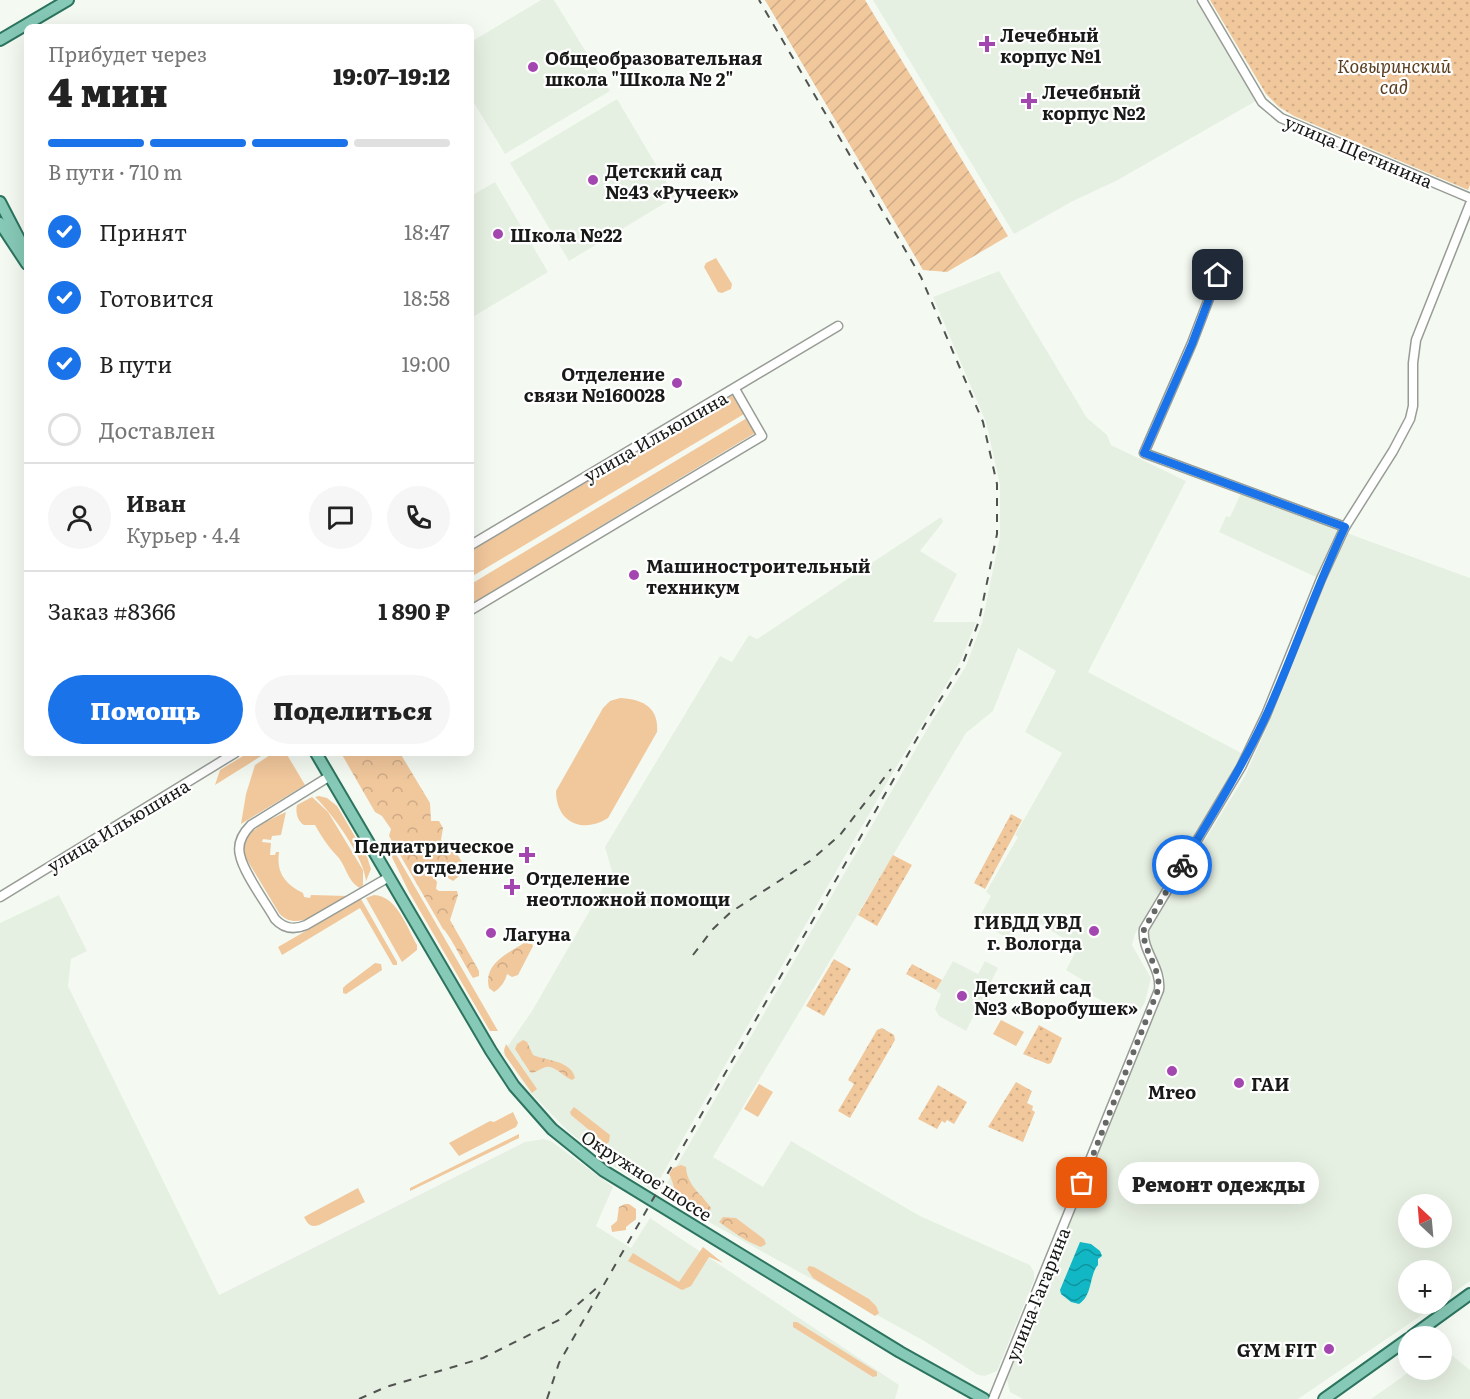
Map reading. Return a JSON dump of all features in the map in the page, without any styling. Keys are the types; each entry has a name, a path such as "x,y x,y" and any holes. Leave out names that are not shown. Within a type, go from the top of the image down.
{"main road":[{"path":"35,24 69,0"},
{"path":"28,24 69,0"},
{"path":"0,40 24,26"},
{"path":"0,48 24,31"},
{"path":"0,202 24,248"},
{"path":"0,223 24,259"},
{"name":"Окружное шоссе","path":"318,756 503,1069 526,1101 561,1137 596,1165 651,1201 900,1352 984,1399"},
{"path":"1426,1326 1470,1293"},
{"path":"1324,1399 1398,1347"}],"street":[{"name":"улица Щетинина","path":"1202,0 1262,102 1281,118 1470,198"},
{"name":"улица Гагарина","path":"993,1399 1158,990 1158,974 1144,939 1144,929 1241,766 1266,715 1321,579 1345,527 1393,451 1410,419 1413,406 1413,363 1416,340 1470,204"},
{"path":"1218,275 1192,344 1144,453 1345,527"},
{"name":"улица Ильюшина","path":"474,543 838,326"},
{"path":"474,608 762,436 735,389"},
{"name":"улица Ильюшина","path":"0,897 230,756"},
{"path":"330,777 251,825 242,835 239,848 242,862 270,910 282,926 300,927 389,877"}],"shaded area":[{"name":"Общеобразовательная школа \"Школа № 2\"","path":"541,0 554,0 610,91 505,154 474,103 474,40"},
{"path":"873,0 1196,0 1256,101 1116,181 1073,201 1014,234"},
{"name":"Детский сад №43 «Ручеек»","path":"617,99 675,197 569,261 510,163"},
{"name":"Школа №22","path":"495,182 548,272 474,316 474,194"},
{"path":"999,271 1087,418 1107,435 1111,445 1186,481 1088,672 1245,755 1135,934 1132,945 1151,978 1145,1002 1135,1014 1106,1003 1086,992 1089,984 1066,970 1078,947 1026,915 1011,940 977,921 991,896 986,892 1018,837 1015,835 1062,753 1025,732 1056,671 1018,648 993,711 966,733 713,1157 763,1187 791,1141 920,1216 1030,1265 1034,1272 1034,1280 997,1371 985,1376 978,1375 924,1341 660,1195 930,724 966,666 982,623 1000,536 1000,485 986,422 933,297"},
{"path":"1241,493 1339,530 1318,578 1219,532 1226,516 1230,517"},
{"path":"941,517 943,522 920,551 957,574 933,622 976,622 960,662 892,774 653,1191 609,1163 568,1131 530,1092 503,1053 532,1011 612,872 605,847 720,656 732,662 749,635 757,639"},
{"path":"1347,533 1470,578 1470,1281 1452,1294 1452,1260 1398,1260 1398,1314 1423,1314 1406,1326 1398,1326 1398,1331 1298,1399 1023,1399 1010,1392 1007,1379 1165,986 1165,978 1149,939 1149,929 1245,776"},
{"path":"59,895 87,951 71,959 68,986 219,1295 525,1142 543,1139 551,1141 613,1187 596,1226 631,1248 650,1218 899,1385 895,1399 0,1399 0,923"},
{"name":"Детский сад №3 «Воробушек»","path":"953,961 978,974 985,961 998,968 966,1031 939,1016 935,1009 941,994 936,991"},
{"path":"1452,1355 1470,1370 1470,1399 1371,1399 1398,1380 1452,1380"}],"green space":[{"path":"765,0 865,0 1008,236 947,272 923,270"},
{"name":"Ковыринский сад","path":"1210,0 1470,0 1470,185 1468,190 1294,116 1279,107 1266,94"},
{"path":"716,258 732,284 731,289 722,293 718,292 704,267 706,263"},
{"path":"733,395 744,414 474,575 474,549"},
{"path":"747,418 755,433 474,602 474,582"},
{"path":"620,698 635,700 648,706 655,716 657,732 608,818 599,823 581,825 566,818 557,802 556,791 603,708 610,701"},
{"path":"243,756 261,756 215,785 220,770"},
{"path":"268,756 288,756 305,785 241,824 246,794 255,765"},
{"path":"343,756 402,756 430,803 431,821 439,821 443,828 441,840 457,854 467,870 453,881 448,878 443,869 436,871 436,889 457,891 458,895 450,920 479,971 479,976 473,978 389,836 391,829 382,816 375,812"},
{"path":"312,797 328,812 363,870 363,885 360,888 350,878 341,861 325,842 315,825 304,825 299,819 296,811 297,805"},
{"path":"315,797 327,798 337,806 367,857 371,869 366,881 360,860 338,824"},
{"path":"286,812 281,835 272,836 271,840 263,839 262,842 271,843 270,855 279,852 279,866 283,877 291,886 303,893 304,897 310,898 311,895 348,896 314,917 304,920 286,919 279,913 244,851 245,842 253,831"},
{"path":"1011,814 1022,820 985,889 974,883"},
{"path":"387,842 498,1031 490,1031 409,892 386,845"},
{"path":"893,855 912,865 877,926 858,915"},
{"path":"374,895 389,901 395,907 417,945 417,950 402,962 366,898"},
{"path":"361,899 397,965 393,965 360,908 282,955 278,947"},
{"path":"524,943 533,946 518,975 512,977 507,974 502,984 494,992 489,988 488,980 493,966"},
{"path":"834,959 851,969 824,1016 806,1006"},
{"path":"375,963 381,964 382,970 346,994 343,993 346,985"},
{"path":"912,964 942,980 936,990 906,974"},
{"path":"1001,1020 1024,1032 1016,1046 993,1034"},
{"path":"1039,1025 1062,1038 1051,1063 1048,1064 1023,1054"},
{"path":"882,1028 894,1035 895,1040 850,1118 838,1111 854,1084 848,1080 877,1030"},
{"path":"523,1040 527,1042 533,1055 563,1064 573,1072 575,1078 572,1080 549,1067 530,1072 515,1049 517,1044"},
{"path":"506,1044 537,1089 532,1093 505,1055"},
{"path":"1016,1082 1032,1091 1027,1103 1033,1106 1032,1110 1035,1112 1023,1142 988,1127"},
{"path":"759,1084 773,1092 758,1117 744,1109"},
{"path":"938,1085 967,1102 954,1124 947,1120 945,1123 942,1121 937,1129 918,1119"},
{"path":"574,1107 610,1135 609,1142 606,1144 571,1115 570,1112"},
{"path":"513,1112 518,1123 516,1127 459,1156 449,1143 490,1121 494,1122"},
{"path":"519,1134 519,1138 410,1191 410,1188"},
{"path":"681,1165 686,1167 692,1185 711,1208 709,1213 705,1214 676,1193 669,1174 673,1168"},
{"path":"358,1188 365,1202 316,1226 310,1225 304,1217"},
{"path":"625,1204 636,1209 636,1219 626,1227 626,1230 612,1232 611,1226 617,1221 619,1207"},
{"path":"723,1217 736,1218 764,1239 766,1244 761,1247 739,1236 719,1222"},
{"path":"703,1247 723,1263 709,1257 691,1286 682,1290 628,1261 633,1253 679,1282"},
{"path":"809,1266 869,1299 879,1313 875,1316 813,1278 807,1269"},
{"path":"793,1322 797,1322 877,1372 877,1376 873,1377 793,1327"}],"water":[{"path":"1080,1242 1091,1244 1100,1251 1102,1256 1098,1259 1087,1296 1079,1304 1071,1302 1061,1294 1060,1290"}],"railway":[{"path":"547,1399 559,1363 927,721 963,663 979,621 997,534 997,484 983,422 921,277 759,0"},
{"path":"693,955 713,929 731,912 810,861 840,835 891,769"},
{"path":"359,1399 386,1387 483,1358 561,1319 599,1286"}],"way so far":[{"path":"1082,1183 1158,990 1158,974 1143,936 1144,929 1182,865"}],"place":[{"name":"Лечебный корпус №1","path":"987,44"},
{"name":"Общеобразовательная школа \"Школа № 2\"","path":"533,67"},
{"name":"Лечебный корпус №2","path":"1029,101"},
{"name":"Детский сад №43 «Ручеек»","path":"593,180"},
{"name":"Школа №22","path":"498,234"},
{"name":"Отделение связи №160028","path":"677,383"},
{"name":"Машиностроительный техникум","path":"634,575"},
{"name":"Педиатрическое отделение","path":"527,855"},
{"name":"Отделение неотложной помощи","path":"512,887"},
{"name":"ГИБДД УВД г. Вологда","path":"1094,931"},
{"name":"Лагуна","path":"491,933"},
{"name":"Детский сад №3 «Воробушек»","path":"962,996"},
{"name":"Mreo","path":"1172,1071"},
{"name":"ГАИ","path":"1239,1083"},
{"name":"Ремонт одежды","path":"1082,1183"},
{"name":"GYM FIT","path":"1329,1349"}],"route":[{"path":"1182,865 1241,766 1266,715 1321,579 1345,527 1144,453 1192,344 1218,275"}]}
